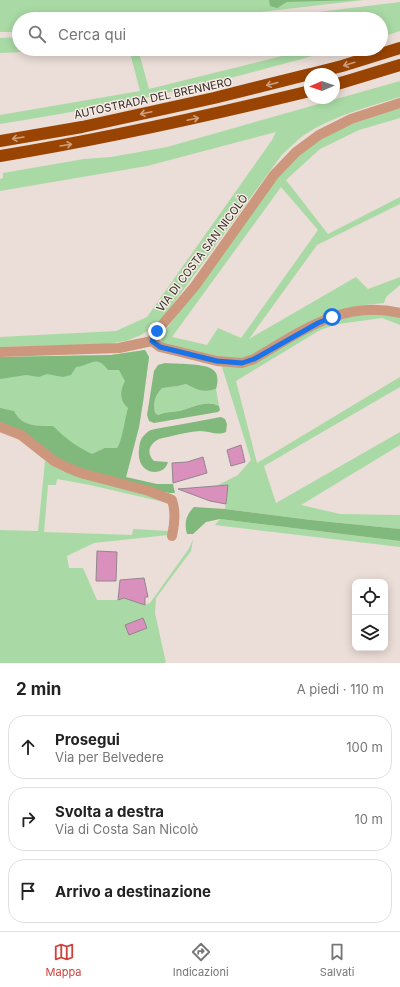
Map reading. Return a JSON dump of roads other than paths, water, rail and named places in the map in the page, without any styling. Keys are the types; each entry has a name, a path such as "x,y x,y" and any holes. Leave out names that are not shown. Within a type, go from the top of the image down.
{"highway":[{"name":"AUTOSTRADA DEL BRENNERO","path":"388,52 400,48"},
{"name":"AUTOSTRADA DEL BRENNERO","path":"334,68 374,56"},
{"path":"340,83 400,65"},
{"name":"AUTOSTRADA DEL BRENNERO","path":"0,141 82,127 214,98 304,76"},
{"path":"0,156 77,144 184,121 304,92"}],"street":[{"name":"VIA DI COSTA SAN NICOLÒ","path":"152,341 157,331 195,286 274,175 296,152 319,135 351,120 400,103"},
{"path":"0,352 119,348 152,341 160,347 195,357 242,363 254,359 318,323 345,313 363,309 375,309 389,310 400,313"},
{"path":"0,427 21,435 54,461 68,468 84,474 149,491 172,500 175,511 172,536"}]}
